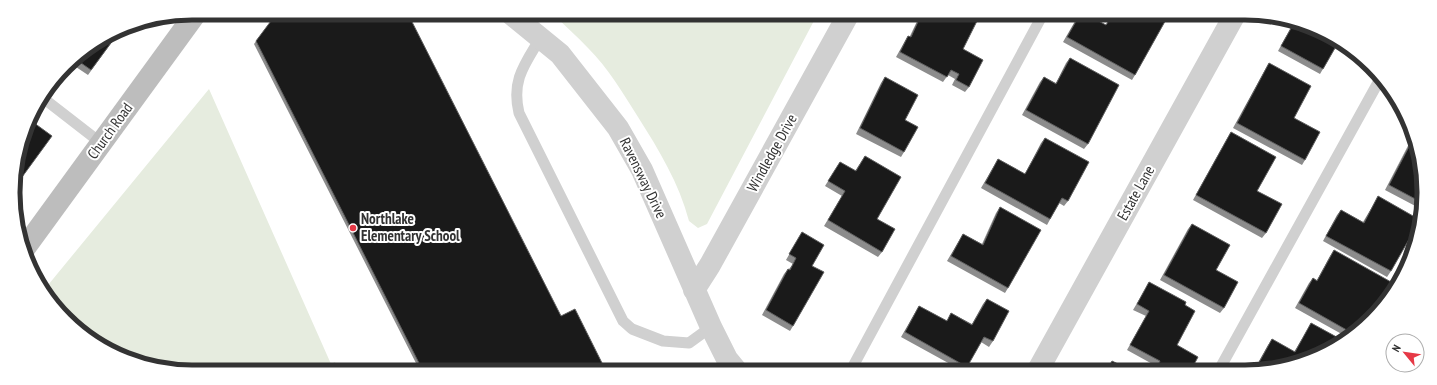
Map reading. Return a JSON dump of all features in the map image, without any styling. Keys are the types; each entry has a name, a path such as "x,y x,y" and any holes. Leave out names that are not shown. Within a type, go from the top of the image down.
{"street":[{"name":"Church Road","path":"28,244 191,20"},
{"name":"Ravensway Drive","path":"519,20 560,54 618,128 642,170 711,327 727,359 732,365"},
{"name":"Windledge Drive","path":"694,290 710,265 845,20"},
{"name":"Estate Lane","path":"1041,365 1232,20"}],"lane":[{"path":"854,365 1040,20"},
{"path":"541,37 522,69 518,80 516,102 519,113 623,321 632,329 663,342 689,343 711,327"},
{"path":"1222,365 1378,83"},
{"path":"47,101 101,143"}],"shaded area":[{"path":"559,20 814,20 707,224 698,228 689,221 680,193 668,167 646,129 615,81 579,39"},
{"path":"209,89 331,364 335,362 336,365 181,365 159,362 137,356 106,342 87,329 63,306 47,286"}],"building":[{"path":"272,20 411,20 561,316 575,309 603,365 420,365 256,41"},
{"path":"919,20 978,20 963,49 983,60 969,87 956,80 959,74 951,70 947,77 900,52 908,36 911,37"},
{"path":"1077,20 1097,20 1106,25 1109,20 1166,20 1135,75 1067,37"},
{"path":"1292,27 1311,33 1336,46 1323,69 1281,46"},
{"path":"114,39 91,70 80,62 97,49"},
{"path":"1070,58 1119,85 1088,144 1026,110 1044,77 1056,84"},
{"path":"1269,63 1311,86 1294,118 1320,132 1305,160 1237,123"},
{"path":"885,77 918,95 905,120 918,127 904,152 860,128"},
{"path":"34,123 52,136 20,180 23,159"},
{"path":"1231,132 1276,157 1257,191 1282,204 1266,233 1196,195"},
{"path":"1045,138 1089,162 1068,201 1062,198 1050,219 985,183 998,159 1025,174"},
{"path":"1410,145 1416,170 1417,200 1389,185"},
{"path":"865,156 901,177 877,219 895,229 882,252 828,220 845,191 828,181 840,162 856,171"},
{"path":"1378,196 1416,217 1412,235 1391,271 1326,236 1341,210 1364,223"},
{"path":"1000,207 1041,230 1008,288 951,256 963,234 983,245"},
{"path":"1192,224 1230,245 1216,270 1238,282 1224,308 1164,275"},
{"path":"802,232 824,245 812,266 824,272 793,326 766,310 788,269 790,270 796,258 789,254"},
{"path":"1334,250 1391,282 1374,306 1348,331 1299,303 1313,278 1317,281"},
{"path":"1149,282 1186,302 1185,305 1195,311 1177,345 1198,357 1194,365 1158,365 1160,361 1130,345 1149,311 1137,304"},
{"path":"987,299 1009,311 993,341 984,337 968,365 963,365 905,332 919,306 947,321 951,313 972,325"},
{"path":"1311,323 1338,338 1311,352 1300,356 1278,362 1258,365 1272,339 1295,352"},
{"path":"1112,361 1120,365 1110,365"}],"place":[{"name":"Northlake Elementary School","path":"353,228"}]}
